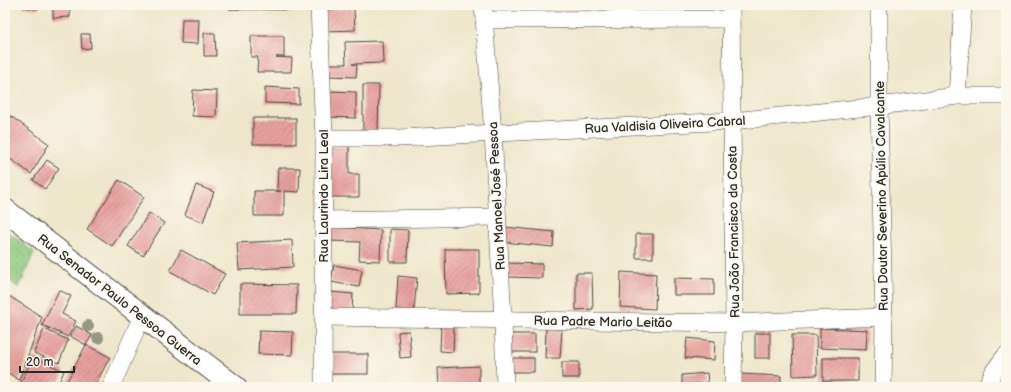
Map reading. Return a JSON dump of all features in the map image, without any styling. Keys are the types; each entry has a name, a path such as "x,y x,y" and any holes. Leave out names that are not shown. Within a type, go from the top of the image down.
{"main road":[{"name":"Rua Senador Paulo Pessoa Guerra","path":"5,210 235,387"}],"street":[{"name":"Rua Laurindo Lira Leal","path":"319,5 324,138 323,387"},
{"name":"Rua Doutor Severino Apúlio Cavalcante","path":"879,5 879,106 884,317 883,387"},
{"path":"958,96 963,5"},
{"path":"484,13 731,12"},
{"name":"Rua João Francisco da Costa","path":"731,12 734,323 733,387"},
{"name":"Rua Manoel José Pessoa","path":"484,13 493,133 503,319 505,387"},
{"name":"Rua Valdisia Oliveira Cabral","path":"324,138 400,138 732,120 879,106 958,96 1006,96"},
{"path":"323,220 497,217"},
{"path":"112,387 142,316"},
{"name":"Rua Padre Mario Leitão","path":"323,317 734,323 884,317"},
{"path":"986,387 994,371 1006,355"}],"green space":[{"path":"5,230 34,252 19,288 5,277"}],"building":[{"path":"23,5 39,5 38,9 23,7"},
{"path":"53,5 70,5 70,17 53,18"},
{"path":"229,5 292,5 292,10 229,9"},
{"path":"354,8 355,30 326,31 325,10"},
{"path":"182,19 199,19 198,44 181,43"},
{"path":"204,33 215,33 216,56 204,56"},
{"path":"81,34 90,34 91,48 82,49"},
{"path":"251,36 284,36 284,57 276,57 292,58 291,72 257,72 258,57 251,57"},
{"path":"382,41 383,63 352,64 357,65 356,77 328,76 328,64 346,64 345,42"},
{"path":"363,85 379,85 378,131 363,130"},
{"path":"265,87 299,89 299,104 265,103"},
{"path":"193,90 217,91 216,117 192,116"},
{"path":"329,91 356,92 356,118 328,117"},
{"path":"5,112 49,144 31,174 5,155"},
{"path":"253,118 296,118 296,144 253,144"},
{"path":"328,146 349,146 349,174 359,174 359,197 328,197"},
{"path":"47,160 59,168 45,189 33,180"},
{"path":"278,168 300,168 299,192 284,191 284,216 254,216 254,191 277,191"},
{"path":"119,180 144,197 112,246 87,229"},
{"path":"196,185 214,192 203,222 185,215"},
{"path":"149,213 164,223 143,256 128,246"},
{"path":"330,227 381,230 380,261 359,260 360,242 329,241"},
{"path":"505,227 554,232 553,247 503,242"},
{"path":"390,229 408,230 407,262 390,262"},
{"path":"636,234 653,234 653,258 636,258"},
{"path":"292,240 293,267 239,270 237,243"},
{"path":"445,249 479,249 479,293 446,294"},
{"path":"181,250 225,274 213,295 170,271"},
{"path":"508,263 542,264 542,278 508,277"},
{"path":"334,265 362,270 359,287 331,282"},
{"path":"621,272 656,274 655,309 620,307"},
{"path":"576,273 592,273 593,309 576,310"},
{"path":"398,276 417,278 414,310 396,309"},
{"path":"674,278 714,279 714,295 674,295"},
{"path":"240,284 297,285 296,314 240,314"},
{"path":"59,290 71,296 62,314 76,321 68,337 42,325"},
{"path":"330,292 353,294 352,313 328,311"},
{"path":"9,296 42,317 19,380 5,371 5,307"},
{"path":"441,325 454,326 453,352 440,351"},
{"path":"76,326 92,335 86,345 70,336"},
{"path":"546,328 562,329 560,358 545,358"},
{"path":"820,328 867,330 866,350 820,348"},
{"path":"44,329 68,340 59,363 34,353"},
{"path":"259,331 293,332 292,355 258,354"},
{"path":"409,331 411,357 400,358 398,332"},
{"path":"755,333 770,333 770,358 755,358"},
{"path":"509,334 535,334 535,352 509,352"},
{"path":"792,335 816,335 817,375 793,376"},
{"path":"687,338 715,341 714,360 685,358"},
{"path":"86,345 110,357 94,387 64,387"},
{"path":"330,354 368,354 368,374 330,374"},
{"path":"33,357 64,371 57,387 26,387 20,384"},
{"path":"507,358 534,358 534,372 507,372"},
{"path":"823,358 858,358 858,381 823,381"},
{"path":"562,362 579,362 579,378 562,378"},
{"path":"479,366 479,387 439,387 438,368"},
{"path":"707,373 708,383 682,385 682,375"},
{"path":"740,374 781,376 781,387 740,387"},
{"path":"1003,374 1006,375 1006,387 1001,387"},
{"path":"511,384 525,384 525,387 511,387"}]}
